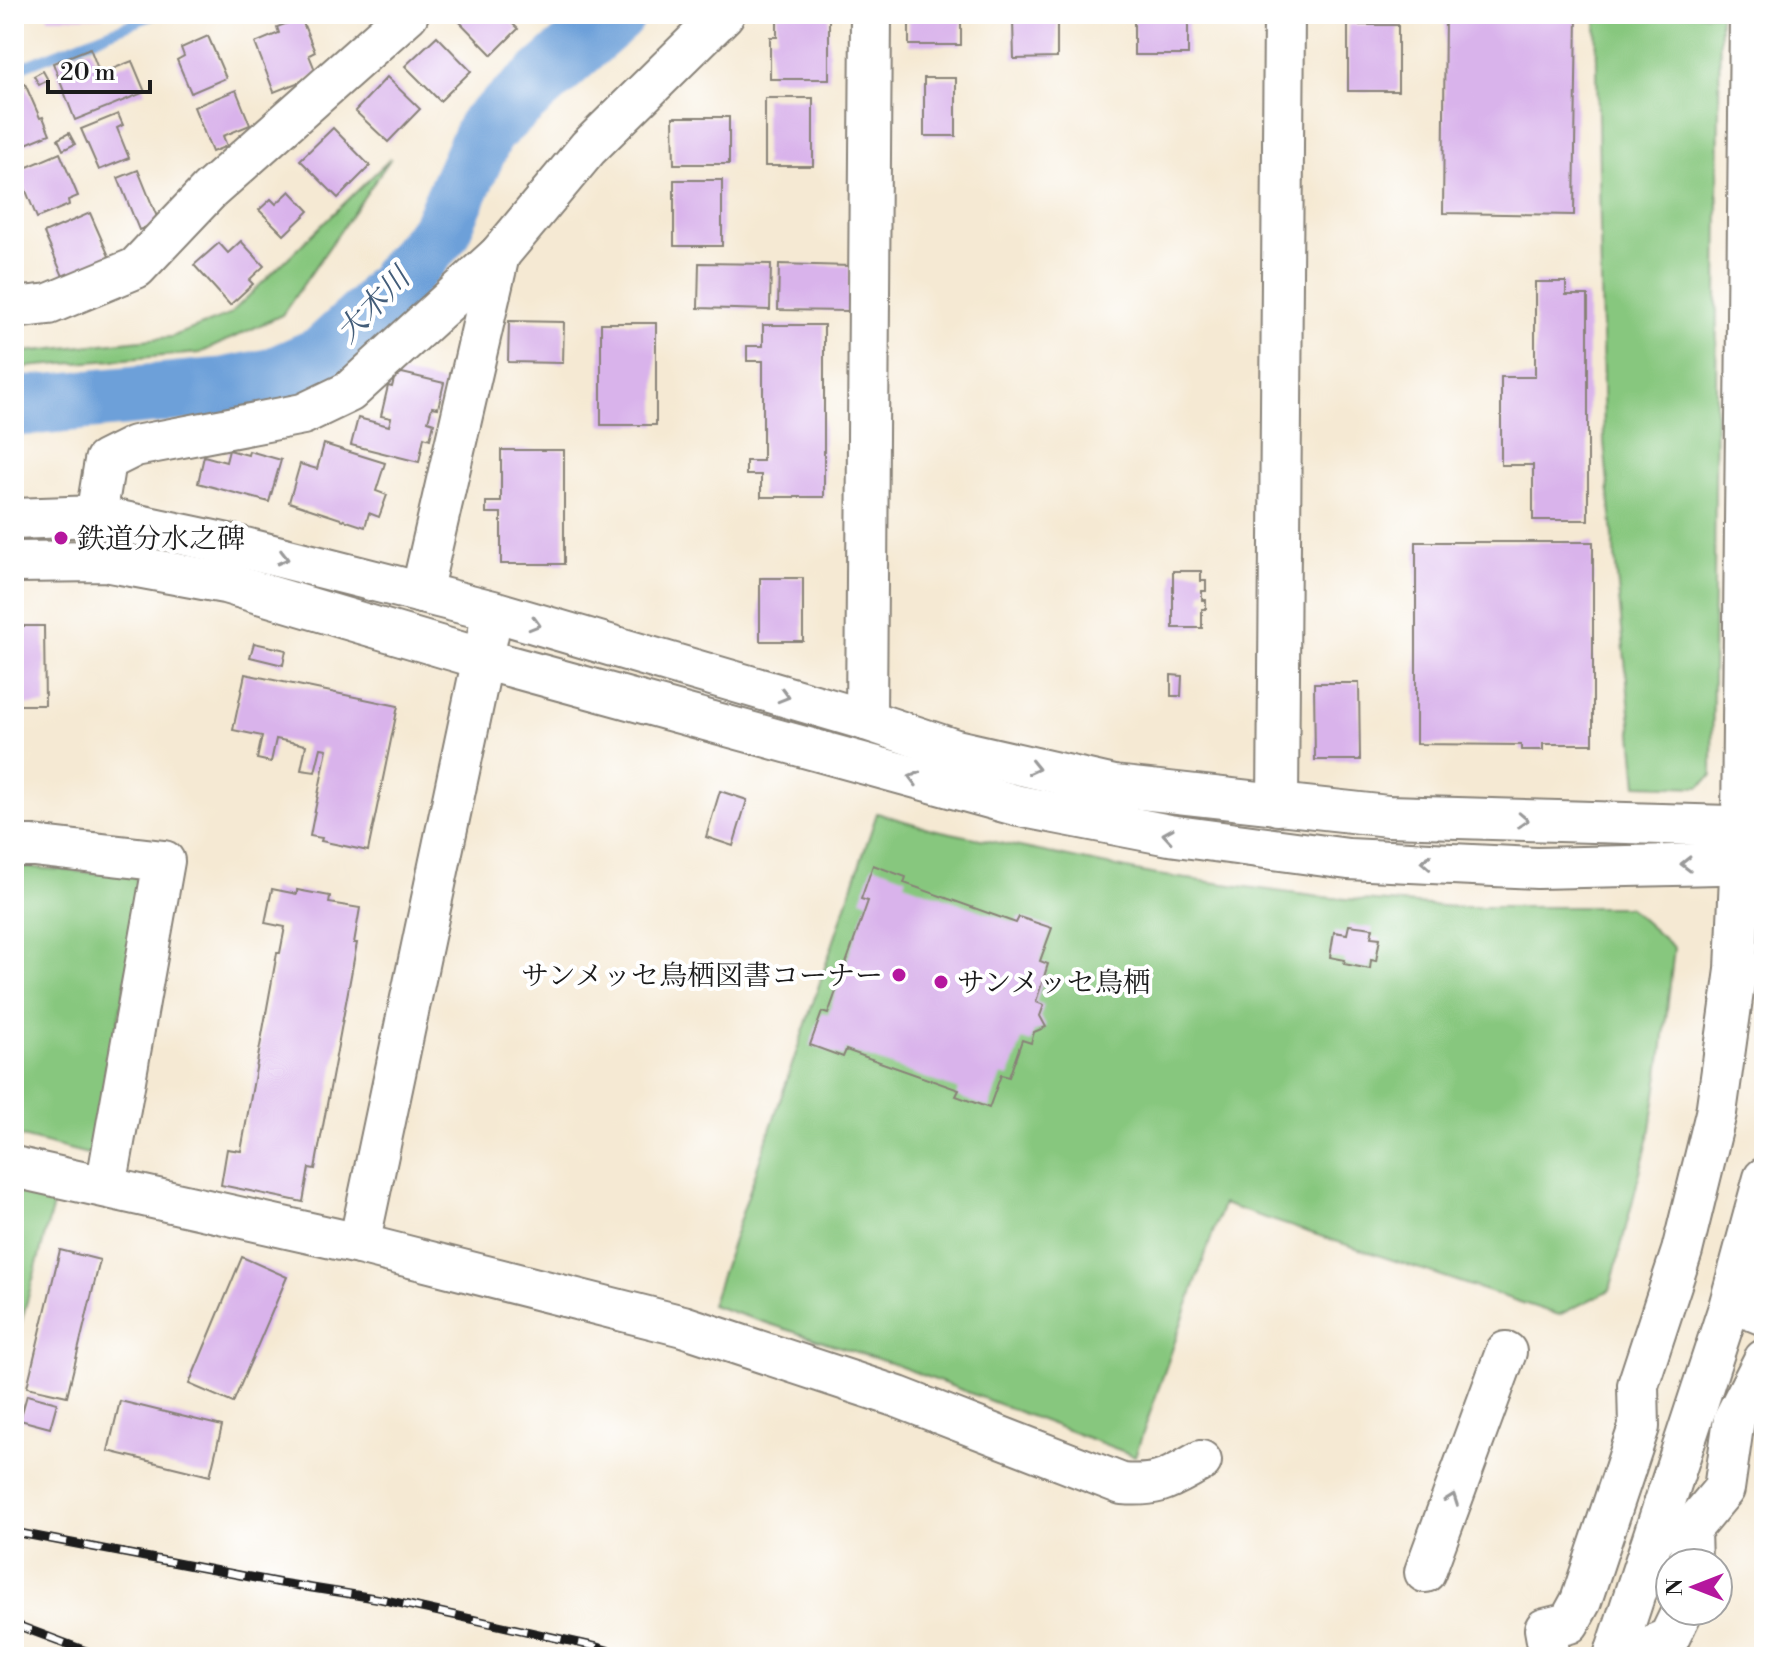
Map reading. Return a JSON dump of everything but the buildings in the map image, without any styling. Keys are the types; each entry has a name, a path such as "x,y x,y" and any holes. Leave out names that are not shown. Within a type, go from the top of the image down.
{"street":[{"path":"14,308 49,304 136,268 209,191 408,14"},
{"path":"96,516 105,461 135,446 303,414 349,392 499,255 588,148 724,14"},
{"path":"866,720 871,14"},
{"path":"1278,805 1284,14"},
{"path":"1550,1657 1545,1629 1569,1623 1581,1601 1639,1427 1638,1385 1682,1251 1716,1113 1753,845 1756,171 1750,14"},
{"path":"421,593 499,255"},
{"path":"14,519 96,516 233,545 493,611 866,720 956,750 1114,786 1388,816 1753,845"},
{"path":"14,562 105,561 225,583 483,659 1019,806 1169,835 1348,859 1537,868 1753,845"},
{"path":"359,1244 493,611"},
{"path":"14,846 164,861 106,1187"},
{"path":"14,1167 359,1244 683,1326 898,1397 1122,1484 1162,1483 1201,1461"},
{"path":"1674,1627 1669,1638 1640,1651 1615,1655 1714,1352 1764,1178"},
{"path":"1764,1249 1747,1308 1764,1315"},
{"path":"1425,1572 1506,1352"},
{"path":"1691,1547 1690,1530 1724,1489 1734,1419 1762,1363 1714,1352"}],"green space":[{"path":"1596,14 1720,14 1712,775 1700,787 1637,785 1604,442"},
{"path":"391,158 282,315 200,353 14,368 14,353 171,337 229,315"},
{"path":"877,813 932,829 1151,874 1320,897 1456,907 1628,907 1674,948 1651,1129 1610,1290 1559,1315 1223,1204 1135,1456 896,1365 711,1305"},
{"path":"14,866 134,876 143,891 95,1146 87,1154 14,1135"},
{"path":"14,1187 55,1198 14,1349"}],"waterway":[{"path":"14,70 156,14"},
{"name":"大木川","path":"14,407 226,387 272,378 324,355 372,311 440,232 486,129 616,14"}],"railway":[{"path":"14,1532 381,1599 630,1657"},
{"path":"14,1624 102,1657"}],"place":[{"name":"鉄道分水之碑","path":"61,538"},
{"name":"サンメッセ鳥栖図書コーナー","path":"899,975"},
{"name":"サンメッセ鳥栖","path":"941,982"}]}
